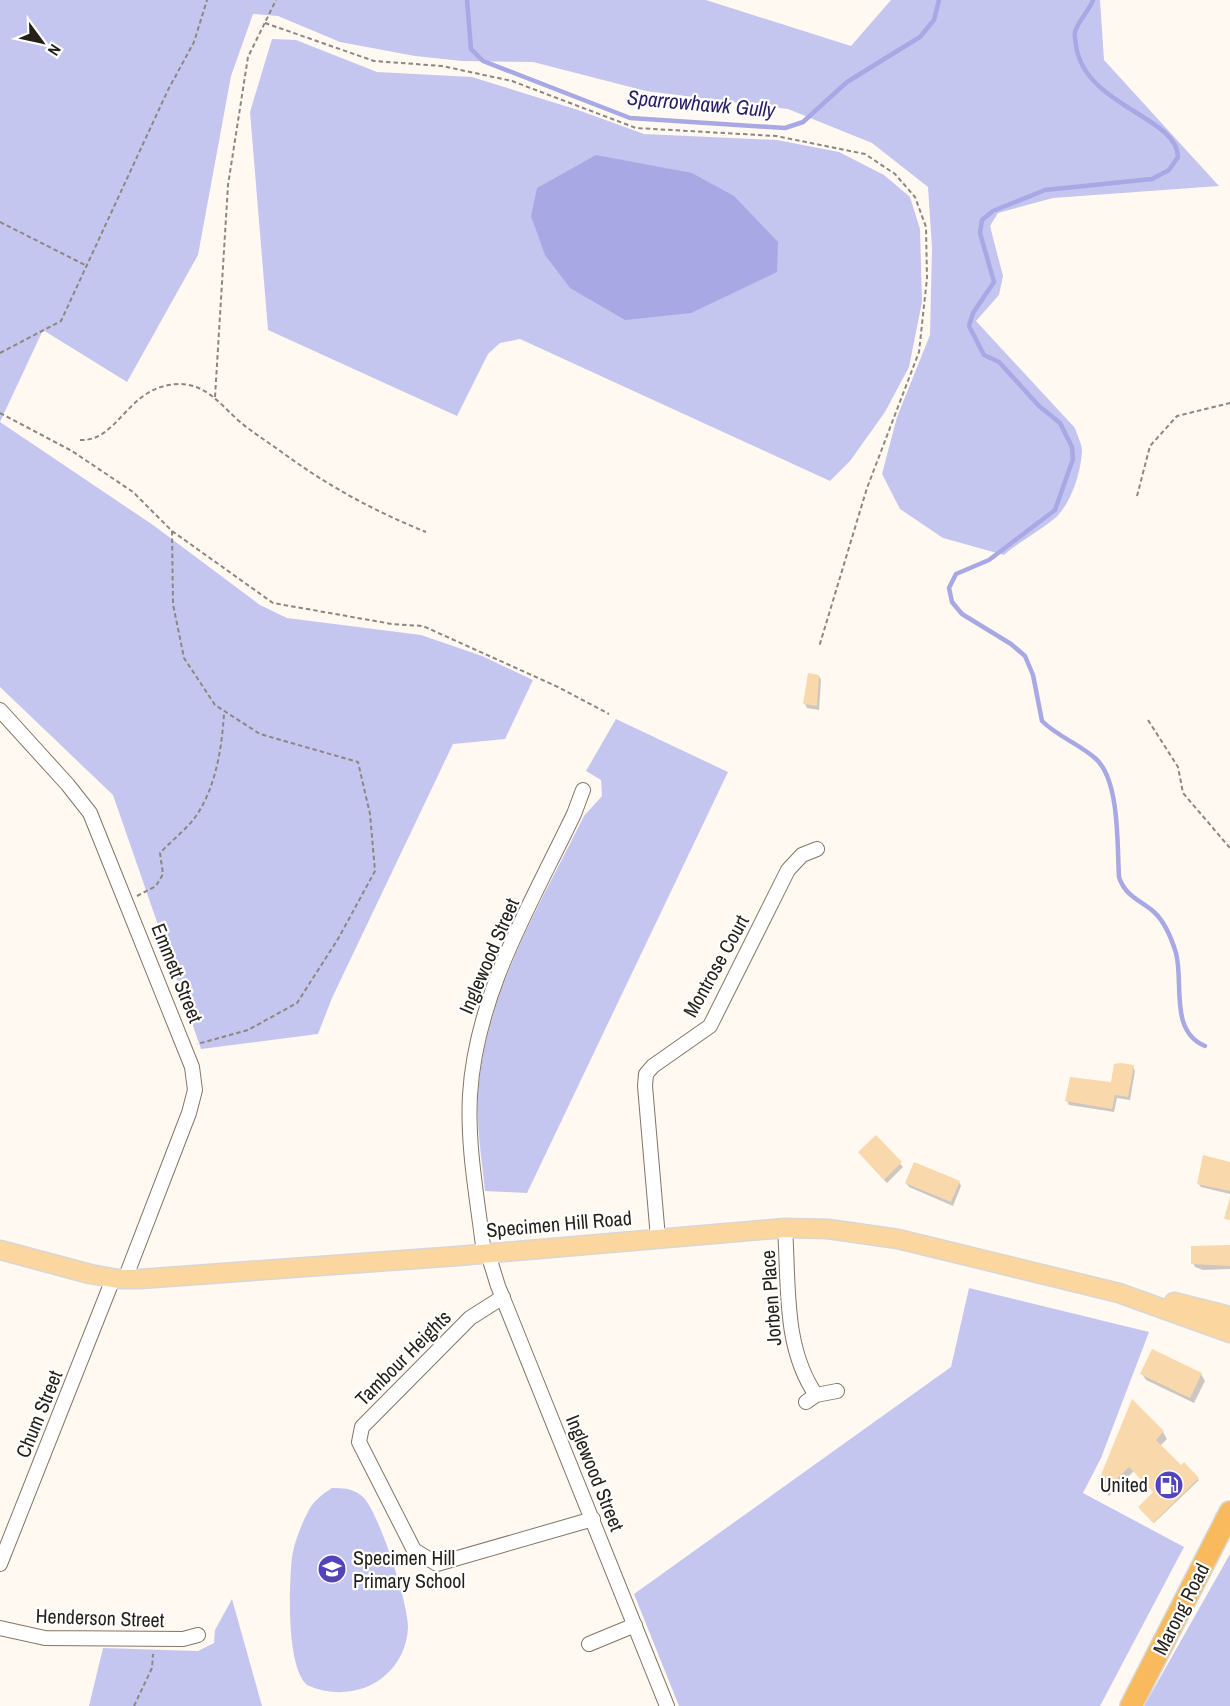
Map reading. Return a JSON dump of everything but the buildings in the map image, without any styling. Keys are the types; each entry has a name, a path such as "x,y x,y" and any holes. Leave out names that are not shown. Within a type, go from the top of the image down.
{"highway":[{"name":"Marong Road","path":"1131,1706 1230,1512"}],"main road":[{"name":"Specimen Hill Road","path":"0,1250 119,1279 486,1254 785,1228 828,1229 898,1239 1119,1293 1230,1333"},
{"name":"Specimen Hill Road","path":"1119,1293 1147,1296 1230,1316"},
{"path":"1202,1309 1230,1309"}],"street":[{"name":"Emmett Street","path":"0,710 68,785 90,813 192,1067 195,1090 189,1113 119,1279"},
{"name":"Inglewood Street","path":"583,790 574,814 492,988 477,1039 470,1118 486,1254 667,1706"},
{"name":"Montrose Court","path":"658,1238 645,1086 646,1074 652,1066 710,1026 788,870 802,855 818,849"},
{"name":"Jorben Place","path":"785,1228 792,1342 798,1366 811,1399 837,1391"},
{"name":"Chum Street","path":"0,1564 119,1279"},
{"name":"Tambour Heights","path":"503,1298 470,1318 362,1427 358,1435 359,1442 414,1550 437,1564 592,1519"},
{"path":"589,1644 635,1625"},
{"name":"Henderson Street","path":"0,1628 45,1638 191,1639 198,1635"}],"path":[{"path":"0,353 62,321 168,90 194,42 207,0"},
{"path":"215,398 228,185 248,57 276,0"},
{"path":"265,23 374,61 442,66 512,81 636,128 776,136 865,154 895,174 915,197 926,227 927,278 919,352 867,488 819,646"},
{"path":"0,222 87,266"},
{"path":"80,440 90,440 105,434 134,402 156,388 180,384 194,386 215,398 248,428 316,478 361,504 426,532"},
{"path":"1137,496 1150,446 1177,416 1230,403"},
{"path":"0,413 72,451 133,492 172,531 273,603 392,624 423,626 549,682 609,714"},
{"path":"172,531 173,604 184,658 215,705 260,734 358,762 370,814 375,871 338,939 297,1003 248,1030 185,1047"},
{"path":"127,902 156,886 163,874 160,853 195,817 213,781 223,737 224,711"},
{"path":"1148,720 1178,767 1183,793 1230,848"},
{"path":"134,1706 152,1668 154,1639"}],"shaded area":[{"path":"0,0 706,0 851,46 891,0 1100,0 1104,60 1219,186 1053,198 998,213 990,226 1003,276 999,295 976,321 1075,428 1082,451 1080,469 1074,488 1060,513 1004,555 943,538 900,509 882,474 897,417 930,335 932,248 928,187 872,143 788,109 646,91 533,62 462,61 415,56 340,42 278,16 253,14 231,76 198,255 127,382 43,330 0,422"},
{"path":"272,39 296,40 377,72 472,77 578,110 644,134 777,140 839,152 884,175 910,197 920,229 922,302 909,367 885,412 850,461 830,481 520,339 500,343 488,354 457,416 268,330 250,112"},
{"path":"596,155 692,173 734,196 778,242 777,272 691,313 625,320 570,288 545,255 531,216 537,188"},
{"path":"0,422 153,525 260,605 287,618 421,635 482,656 533,680 505,739 453,744 332,998 318,1034 201,1049 113,795 0,687"},
{"path":"616,719 728,772 527,1193 485,1191 478,1095 491,1021 503,985 533,916 584,816 602,796 601,780 586,771"},
{"path":"969,1288 1149,1332 1101,1458 1083,1493 1184,1547 1100,1706 679,1706 634,1594 951,1367"},
{"path":"332,1488 355,1491 369,1504 384,1537 398,1580 408,1628 405,1646 387,1674 374,1684 358,1690 342,1692 324,1691 307,1685 295,1661 290,1625 291,1570 296,1541 311,1506"},
{"path":"1230,1554 1230,1706 1144,1706"},
{"path":"232,1599 262,1706 89,1706 103,1648 198,1651 214,1643 215,1630"}],"waterway":[{"name":"Sparrowhawk Gully","path":"467,0 471,49 483,61 630,118 785,128 803,122 847,82 920,37 934,20 939,0"},
{"name":"Sparrowhawk Gully","path":"1093,0 1076,28 1075,34 1076,46 1083,66 1096,83 1112,97 1163,131 1174,143 1178,157 1169,170 1152,179 1045,190 993,211 982,220 980,233 994,282 973,313 969,326 984,355 999,362 1039,406 1060,423 1072,447 1073,459 1055,510 989,560 956,574 949,588 952,602 962,614 1011,644 1025,656 1033,675 1042,721 1090,754 1104,769 1116,815 1119,877 1125,889 1154,912 1168,931 1178,965 1182,1018 1186,1029 1194,1039 1205,1046"}],"place":[{"name":"United","path":"1169,1485"},
{"name":"Specimen Hill Primary School","path":"332,1569"}]}
